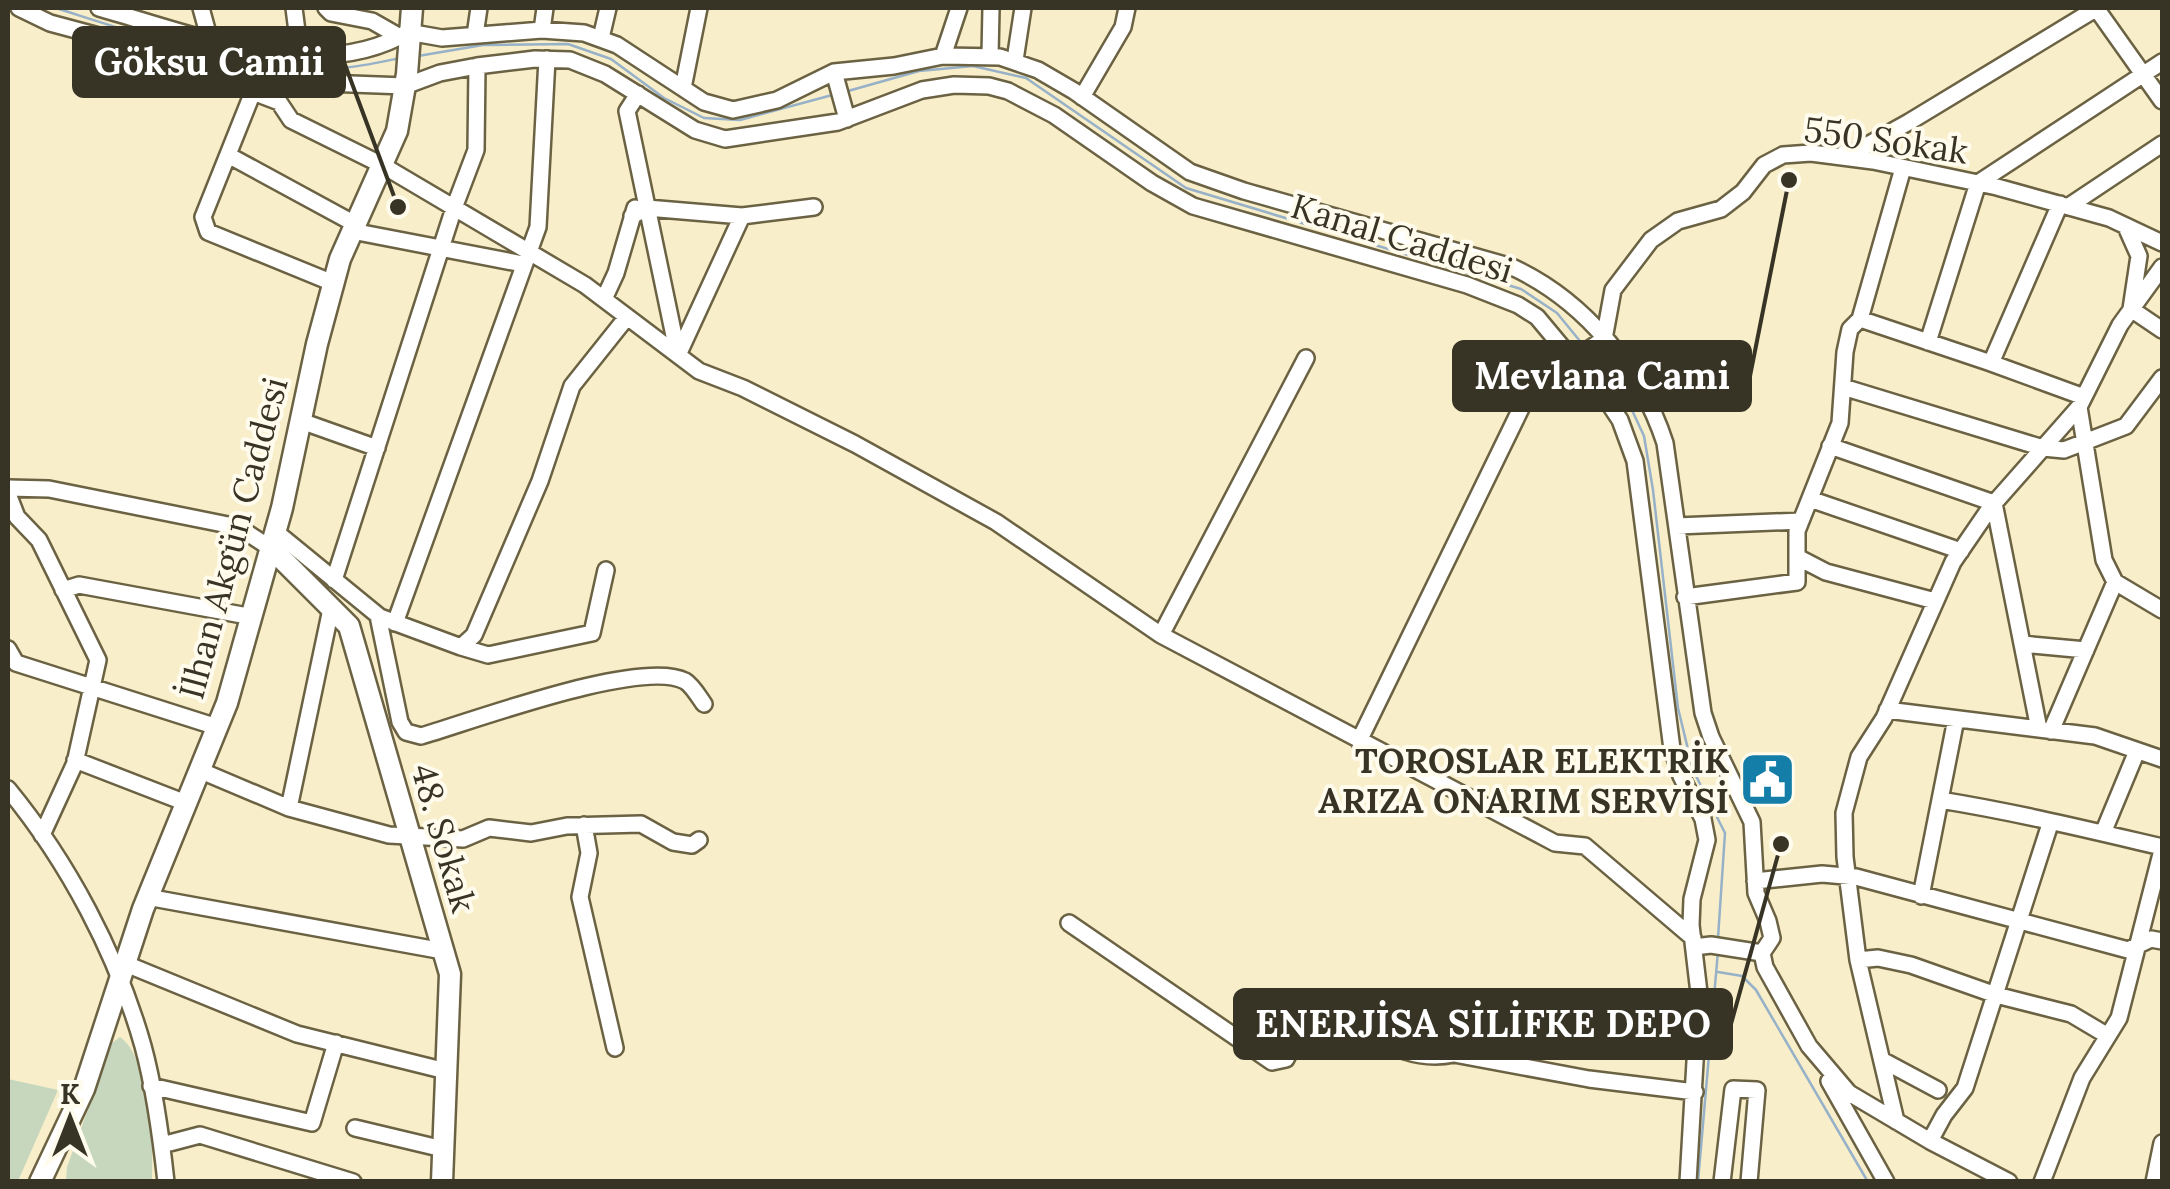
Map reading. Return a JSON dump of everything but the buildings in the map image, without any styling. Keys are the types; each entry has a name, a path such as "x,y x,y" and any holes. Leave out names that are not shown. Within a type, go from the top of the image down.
{"main road":[{"name":"İlhan Akgün Caddesi","path":"40,1182 84,1089 147,897 216,728 253,617 333,283 397,131 406,80 405,36 412,8"},
{"name":"48. Sokak","path":"274,541 349,626 450,974 442,1182"}],"street":[{"path":"19,8 50,23 298,82 406,80"},
{"path":"99,8 269,53 326,56 355,52 405,36 442,38 564,30 600,38 704,102 733,110 778,100 835,77 943,56 1015,60 1082,97 1169,160 1208,179 1512,267 1559,292 1604,339 1653,406 1666,443 1703,713 1752,822 1756,892 1772,938 1762,954 1765,967 1886,1182"},
{"path":"201,8 209,37"},
{"path":"294,8 300,54"},
{"path":"326,8 331,13 372,21 405,36"},
{"path":"475,36 478,8"},
{"path":"542,30 544,8"},
{"path":"600,38 608,8"},
{"path":"683,88 699,8"},
{"path":"943,56 959,8"},
{"path":"990,56 991,8"},
{"path":"1015,60 1023,8"},
{"path":"1082,97 1122,28 1127,8"},
{"path":"1811,154 1856,152 2097,8 2162,101"},
{"path":"395,623 538,227 547,59"},
{"name":"Kanal Caddesi","path":"406,80 476,66 547,59 586,65 695,130 725,139 845,113 936,87 972,84 1008,91 1054,115 1152,183 1193,206 1467,285 1518,305 1536,317 1620,420 1635,461 1672,749 1703,819 1707,840 1692,899 1699,943 1699,994 1688,1182"},
{"path":"1928,342 1978,183 2162,62"},
{"path":"334,580 440,248 476,150 476,66"},
{"path":"835,77 845,113"},
{"path":"333,283 208,232 202,218 253,92 279,102 292,120 382,165 526,258 604,299 699,371 743,388 856,444 996,522 1161,635 1555,843 1586,846 1699,943 1762,954"},
{"path":"604,299 640,212 642,184 627,111 638,94"},
{"path":"1992,363 2065,205 2162,144"},
{"name":"550 Sokak","path":"1604,339 1614,290 1651,240 1678,221 1721,209 1743,192 1764,165 1783,155 1811,154 1978,183 2065,205 2162,243"},
{"path":"228,155 354,227 440,248 526,258"},
{"path":"1797,582 1798,530 1840,422 1850,328 1860,319 1903,168"},
{"path":"640,212 742,216 814,207"},
{"path":"640,212 678,356"},
{"path":"678,356 742,216"},
{"path":"2126,226 2139,256 2131,310"},
{"path":"1896,1121 1858,960 1842,830 1860,757 1887,710 1960,551 1994,503 2081,402 2131,310 2162,267"},
{"path":"2131,310 2162,330"},
{"path":"461,647 474,635 533,498 572,386 627,317"},
{"path":"1860,319 1992,363 2081,402"},
{"path":"1359,741 1527,396 1604,339"},
{"path":"1161,635 1306,358"},
{"path":"1843,388 2043,448 2064,450 2126,426 2162,378"},
{"path":"2081,402 2104,560 2115,582 2162,610"},
{"path":"300,421 376,448"},
{"path":"1830,446 1994,503"},
{"path":"42,835 76,760 98,660 38,540 17,517 8,491 49,489 238,527 274,541 334,580 378,616 488,655 592,632 606,570"},
{"path":"1810,499 1960,551"},
{"path":"1994,503 2022,644 2045,730"},
{"path":"1677,526 1802,521"},
{"path":"1797,557 1826,572 1936,601"},
{"path":"1685,596 1797,582 1826,572"},
{"path":"2045,730 2115,582"},
{"path":"63,590 79,585 253,617"},
{"path":"289,808 332,609"},
{"path":"378,616 400,722 406,732 422,736 608,681 658,675 686,681 704,704"},
{"path":"2022,644 2086,650"},
{"path":"8,649 16,663 216,728"},
{"path":"1887,710 2094,736 2162,759"},
{"path":"1921,896 1956,718"},
{"path":"2103,833 2137,751"},
{"path":"76,760 186,803"},
{"path":"199,770 289,808 390,835 462,839 489,828 531,833 641,824 673,842 692,845 699,840"},
{"path":"8,790 77,890 123,974 151,1086 166,1182"},
{"path":"1940,800 2014,812 2162,849 2119,1018 2082,1078 2042,1182"},
{"path":"1930,1140 1965,1088 2050,824"},
{"path":"584,826 590,853 580,896 615,1048"},
{"path":"1756,880 1822,874 1847,876 2128,950 2151,939 2162,940"},
{"path":"147,897 443,951"},
{"path":"1069,922 1272,1062 1286,1059 1307,1017 1321,1010 1408,1054 1436,1058 1454,1054 1570,1076 1694,1092"},
{"path":"1858,960 1878,958 1911,965 2071,1014 2108,1036"},
{"path":"123,974 297,1034 446,1071"},
{"path":"151,1086 312,1123 336,1044"},
{"path":"1809,1046 1849,1092 2009,1182"},
{"path":"1882,1060 1938,1090"},
{"path":"1722,1182 1732,1088 1757,1090 1749,1182"},
{"path":"355,1128 443,1149"},
{"path":"162,1145 200,1135 353,1182"},
{"path":"2154,1182 2162,1142"}],"green space":[{"path":"120,1037 138,1063 144,1083 151,1126 152,1181 66,1182 67,1167 112,1043"},
{"path":"8,1079 58,1090 18,1181 8,1181"}],"waterway":[{"path":"56,8 195,50 267,64 340,68 400,58"},
{"path":"418,56 483,45 568,44 611,59 664,98 704,118 740,120 836,94"},
{"path":"848,91 919,71 973,66 1026,78 1186,188 1521,289 1557,313 1584,346"},
{"path":"1597,361 1624,393 1644,436 1678,708 1693,770 1725,833 1718,938"},
{"path":"1698,1182 1718,951"},
{"path":"1718,972 1742,976 1756,990 1868,1182"}],"place":[{"name":"Mevlana Cami","path":"1789,180"},
{"name":"Göksu Camii","path":"398,207"},
{"name":"TOROSLAR ELEKTRİK ARIZA ONARIM SERVİSİ","path":"1768,780"},
{"name":"ENERJİSA SİLİFKE DEPO","path":"1781,844"}]}
